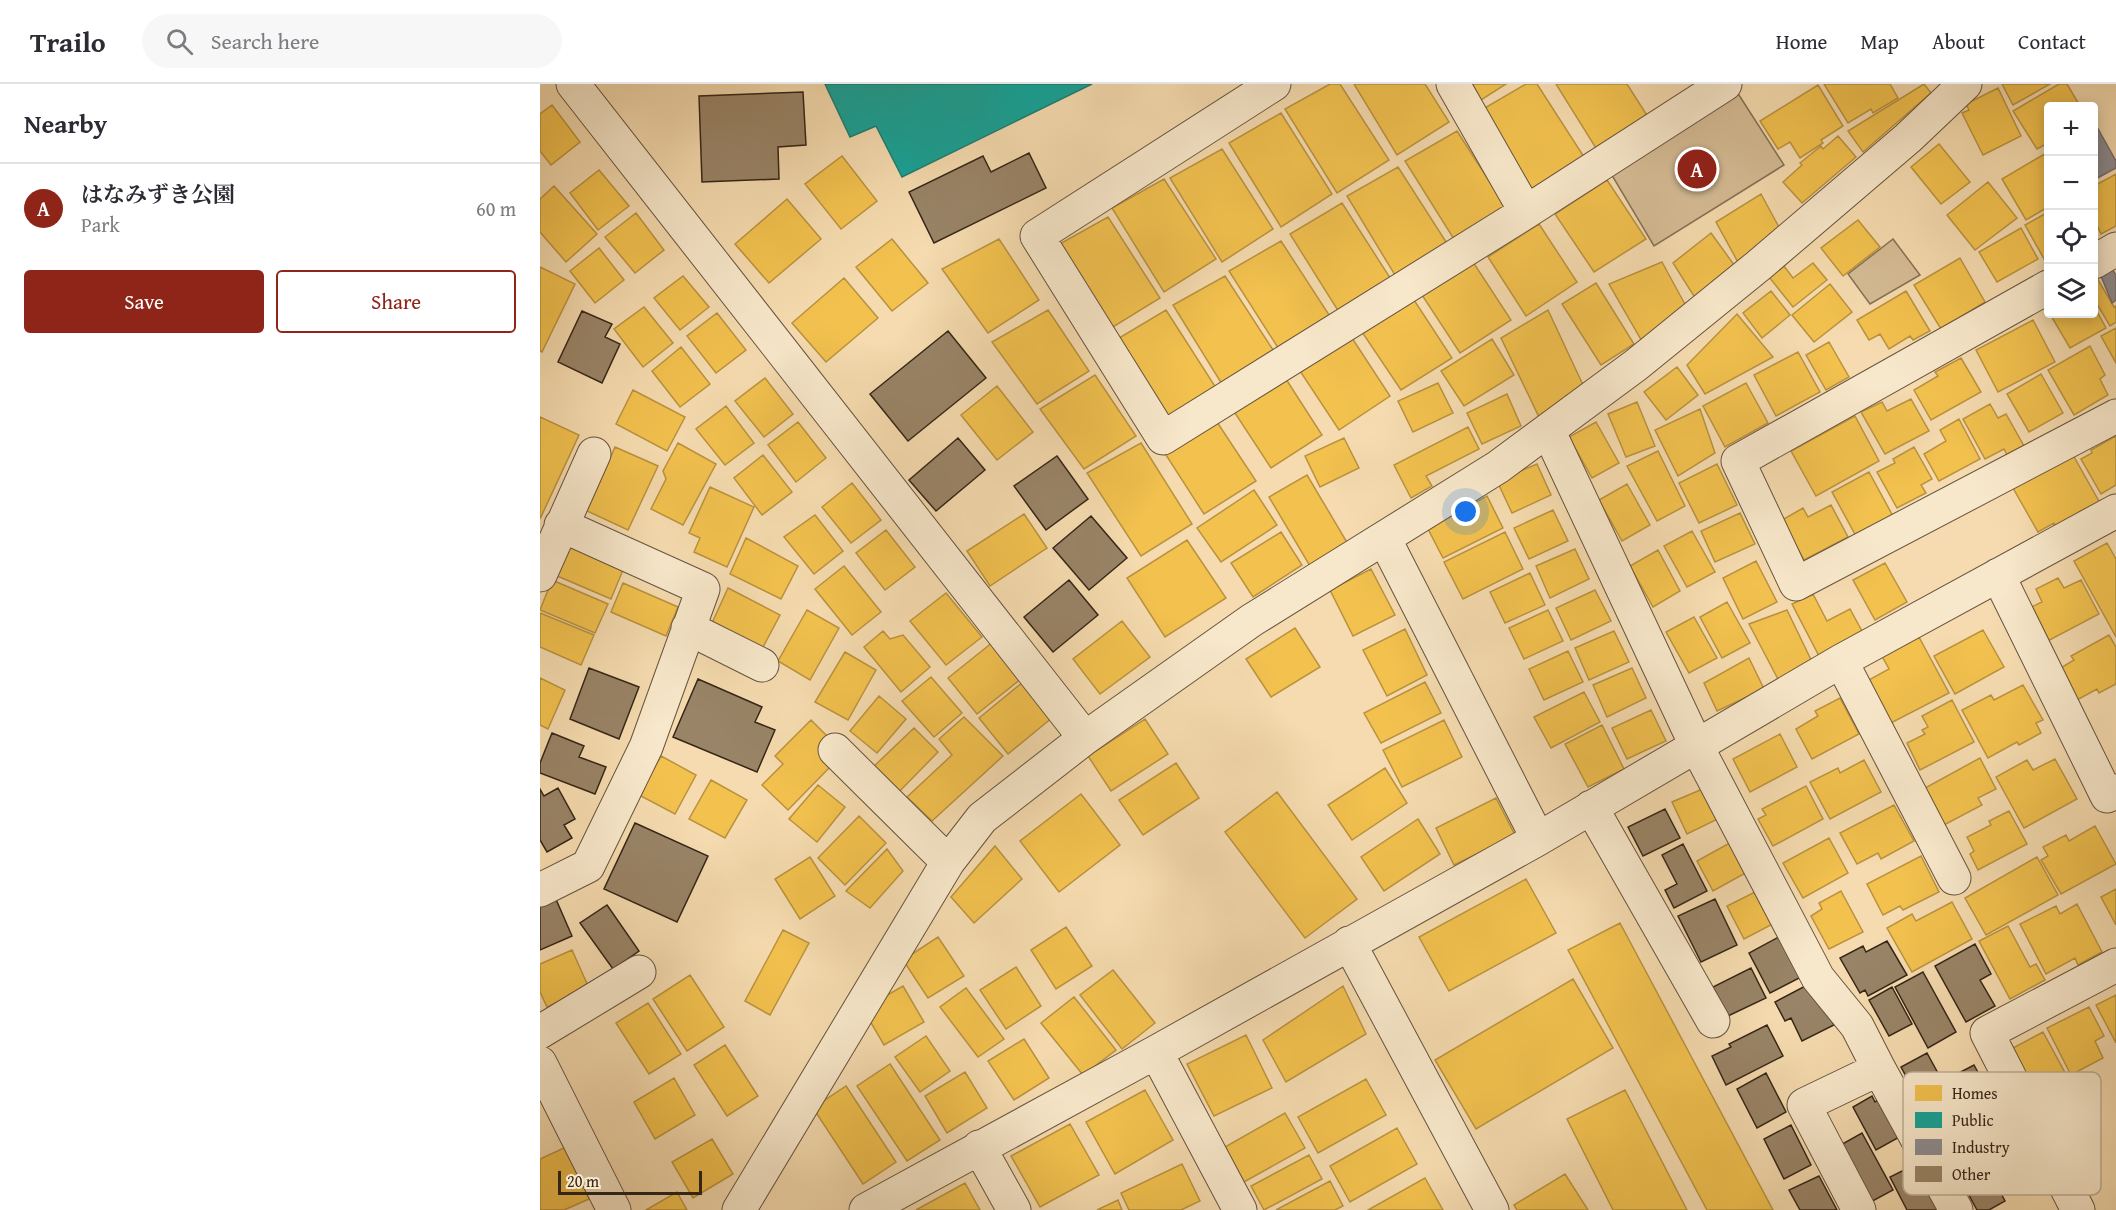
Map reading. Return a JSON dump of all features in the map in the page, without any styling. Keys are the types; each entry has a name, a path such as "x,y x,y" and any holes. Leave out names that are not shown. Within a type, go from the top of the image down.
{"street":[{"path":"573,84 1085,738"},
{"path":"1274,84 1238,93 1037,236 1163,438 1526,212 1725,84"},
{"path":"1453,84 1526,212"},
{"path":"739,1210 948,862 982,818 1085,738 1252,620 1498,467 1636,365 1758,266 1908,138 1965,84"},
{"path":"2098,260 2116,249"},
{"path":"2044,290 1738,461 1796,584 2116,416"},
{"path":"1548,430 1696,745 1818,978 1857,1026 1903,1113"},
{"path":"540,575 594,454"},
{"path":"866,1210 1156,1052 1538,839 1841,661 2116,511"},
{"path":"540,890 588,866 646,747 703,589 561,525"},
{"path":"1383,538 1538,839"},
{"path":"1998,575 2107,796 2116,791"},
{"path":"688,628 762,665"},
{"path":"1841,661 1954,878"},
{"path":"835,750 948,862"},
{"path":"1591,807 1713,1021"},
{"path":"1348,943 1492,1210"},
{"path":"2007,1072 1987,1034 2116,966"},
{"path":"540,1032 639,972"},
{"path":"1156,1052 1240,1210"},
{"path":"540,1063 550,1108 614,1210"},
{"path":"1859,1210 1804,1105 1879,1069"},
{"path":"979,1147 1014,1210"},
{"path":"1948,1195 1956,1210"},
{"path":"2070,1195 2078,1210"}],"shaded area":[{"path":"1737,92 1784,165 1654,246 1610,172"},
{"path":"1893,239 1920,275 1870,304 1848,274"}],"building: Homes":[{"path":"1330,84 1340,84 1389,160 1337,193 1285,109"},
{"path":"1354,84 1425,84 1449,122 1397,155"},
{"path":"1472,84 1506,84 1481,100"},
{"path":"1526,84 1537,84 1586,160 1534,192 1483,109"},
{"path":"1556,84 1627,84 1650,120 1599,153"},
{"path":"1824,84 1890,84 1898,98 1873,113 1871,109 1848,123"},
{"path":"1924,84 1931,93 1863,152 1848,131"},
{"path":"2002,84 2050,84 2013,105"},
{"path":"2059,84 2067,84 2078,102 2044,102 2044,145 2037,149 2013,111"},
{"path":"1818,85 1843,126 1821,140 1823,143 1800,158 1790,142 1778,149 1760,121"},
{"path":"1998,88 2021,136 1983,155 1962,113 1969,110 1966,104"},
{"path":"552,105 580,142 551,165 540,151 540,114"},
{"path":"1281,113 1332,194 1281,227 1229,143"},
{"path":"1457,131 1509,212 1457,244 1405,161"},
{"path":"1838,136 1856,157 1802,203 1783,182 1802,165 1800,163 1821,146 1823,149"},
{"path":"1939,144 1970,182 1941,204 1911,167"},
{"path":"1222,149 1273,229 1222,262 1170,178"},
{"path":"2044,154 2044,209 2026,220 2002,179"},
{"path":"842,156 877,201 841,229 805,184"},
{"path":"1398,167 1450,248 1398,280 1347,196"},
{"path":"599,170 629,206 598,230 570,193"},
{"path":"2116,174 2116,226 2101,234 2098,228 2098,184"},
{"path":"1164,179 1216,259 1164,292 1112,208"},
{"path":"1607,180 1646,239 1594,272 1555,214"},
{"path":"1988,182 2017,218 1975,250 1947,215"},
{"path":"554,186 597,234 566,262 540,232 540,199"},
{"path":"1761,194 1780,229 1739,264 1716,222"},
{"path":"787,199 821,239 769,283 735,244"},
{"path":"1342,203 1394,284 1342,317 1290,234"},
{"path":"636,213 664,250 635,273 605,237"},
{"path":"2044,214 2044,259 2025,225"},
{"path":"1108,217 1160,298 1108,330 1056,246"},
{"path":"1858,220 1880,247 1843,276 1821,248"},
{"path":"1539,224 1577,282 1526,316 1488,257"},
{"path":"2021,228 2038,259 1997,282 1979,252"},
{"path":"1711,233 1737,269 1697,301 1673,263"},
{"path":"892,239 928,283 892,311 856,267"},
{"path":"999,239 1039,300 988,333 942,269"},
{"path":"1281,241 1333,321 1282,354 1229,271"},
{"path":"599,248 624,280 595,303 570,271"},
{"path":"1960,258 1985,302 1941,329 1914,285"},
{"path":"1473,262 1511,320 1460,353 1422,295"},
{"path":"1662,262 1687,308 1643,343 1609,284"},
{"path":"1813,263 1827,280 1793,307 1769,277 1784,266 1793,278"},
{"path":"540,267 575,284 542,352 540,351"},
{"path":"683,276 709,307 680,330 654,298"},
{"path":"1225,276 1277,356 1225,389 1173,305"},
{"path":"844,278 878,318 826,362 792,323"},
{"path":"2098,280 2114,307 2116,306 2116,322 2110,326 2098,306"},
{"path":"1596,283 1634,344 1601,365 1562,304"},
{"path":"1830,284 1852,312 1814,342 1792,315"},
{"path":"1771,291 1790,315 1762,338 1743,313"},
{"path":"1906,291 1930,331 1913,340 1910,336 1889,349 1880,334 1869,340 1857,320"},
{"path":"1414,300 1452,358 1401,390 1362,332"},
{"path":"644,307 673,343 643,367 614,329"},
{"path":"1048,310 1089,371 1037,404 992,342"},
{"path":"1166,310 1218,391 1167,424 1114,341"},
{"path":"1548,310 1583,385 1539,417 1501,338"},
{"path":"717,313 746,350 716,373 687,336"},
{"path":"2098,313 2106,328 2070,348 2052,318 2098,318"},
{"path":"1737,314 1773,357 1705,394 1687,365"},
{"path":"2033,320 2055,362 1998,392 1976,350"},
{"path":"2116,328 2116,363 2101,336"},
{"path":"1352,338 1390,396 1339,430 1300,371"},
{"path":"1492,339 1514,375 1464,406 1441,371"},
{"path":"1829,342 1849,377 1826,390 1806,355"},
{"path":"2090,346 2105,375 2100,379 2108,395 2074,415 2048,370"},
{"path":"681,347 710,384 680,407 652,371"},
{"path":"1798,352 1820,392 1776,416 1754,375"},
{"path":"1961,358 1981,392 1931,420 1914,390 1938,376 1935,372"},
{"path":"1677,367 1698,395 1666,420 1644,392"},
{"path":"2041,374 2063,413 2029,432 2007,394"},
{"path":"1095,375 1136,436 1084,469 1040,409"},
{"path":"1284,376 1322,435 1271,468 1233,410"},
{"path":"765,378 793,414 764,437 735,401"},
{"path":"1438,383 1453,413 1413,432 1398,401"},
{"path":"1746,383 1768,423 1725,447 1703,406"},
{"path":"997,386 1033,432 997,460 961,415"},
{"path":"633,390 685,417 667,451 616,424"},
{"path":"1507,394 1521,426 1482,444 1467,413"},
{"path":"1911,399 1929,431 1885,454 1861,412 1882,402 1887,411"},
{"path":"1637,402 1655,446 1626,457 1608,414"},
{"path":"1990,404 1998,418 2006,414 2024,446 2007,455 2004,449 1985,459 1963,419"},
{"path":"726,406 754,443 725,465 696,429"},
{"path":"1700,409 1715,453 1678,476 1655,430"},
{"path":"1855,416 1879,461 1816,496 1791,451"},
{"path":"540,417 579,435 540,519"},
{"path":"1959,419 1980,459 1939,481 1924,454 1946,441 1940,430"},
{"path":"798,422 826,458 796,482 768,445"},
{"path":"1217,422 1256,481 1204,514 1166,455"},
{"path":"1596,422 1619,463 1592,478 1569,437"},
{"path":"1468,427 1479,449 1426,476 1432,486 1411,498 1394,465"},
{"path":"2116,436 2116,485 2101,494 2081,459 2092,453 2091,450"},
{"path":"1344,438 1359,468 1320,487 1305,456"},
{"path":"678,443 716,464 683,525 651,509 666,479 663,471"},
{"path":"1141,443 1192,524 1141,556 1087,473"},
{"path":"615,447 658,466 628,530 587,511"},
{"path":"1914,447 1932,479 1921,485 1926,493 1897,508 1877,472 1895,463 1893,459"},
{"path":"1658,451 1685,506 1657,521 1627,466"},
{"path":"763,455 792,492 762,515 734,478"},
{"path":"2073,455 2100,503 2056,528 2054,523 2038,532 2013,488"},
{"path":"1537,464 1551,495 1512,513 1497,481"},
{"path":"1717,464 1737,505 1699,523 1679,483"},
{"path":"1869,472 1894,518 1857,538 1832,492"},
{"path":"1307,475 1348,544 1310,566 1269,497"},
{"path":"852,483 881,520 851,543 822,507"},
{"path":"1627,484 1650,525 1622,541 1599,500"},
{"path":"710,487 754,507 727,567 694,552 700,538 689,533"},
{"path":"1254,490 1277,525 1221,562 1197,528"},
{"path":"1487,496 1503,528 1443,558 1428,529"},
{"path":"1831,505 1848,537 1804,560 1782,520 1803,508 1808,517"},
{"path":"1553,510 1568,541 1529,559 1514,528"},
{"path":"1740,513 1755,544 1715,562 1701,531"},
{"path":"1024,514 1047,548 990,586 967,551"},
{"path":"815,515 843,551 814,574 784,537"},
{"path":"886,530 915,567 885,590 856,553"},
{"path":"1692,531 1715,572 1687,587 1664,546"},
{"path":"1281,532 1302,565 1253,597 1231,563"},
{"path":"1505,532 1523,569 1463,599 1444,562"},
{"path":"746,538 798,566 781,599 730,574"},
{"path":"1187,540 1226,598 1165,637 1127,578"},
{"path":"2107,543 2116,559 2116,637 2074,561"},
{"path":"568,546 623,570 611,599 555,575"},
{"path":"1575,549 1589,579 1550,598 1536,566"},
{"path":"1658,550 1680,591 1653,607 1630,566"},
{"path":"1756,561 1777,602 1743,619 1723,578"},
{"path":"1885,563 1907,602 1875,620 1853,580"},
{"path":"844,566 881,612 852,635 815,589"},
{"path":"1371,569 1395,615 1353,636 1330,590"},
{"path":"1530,573 1545,605 1505,623 1490,592"},
{"path":"2058,578 2064,588 2081,580 2099,614 2042,644 2025,610 2042,602 2036,589"},
{"path":"552,580 608,604 595,633 540,610"},
{"path":"623,583 678,607 666,636 611,612"},
{"path":"728,588 780,615 762,649 712,623"},
{"path":"1595,590 1611,621 1571,640 1556,608"},
{"path":"946,593 982,637 946,665 910,621"},
{"path":"1813,594 1827,621 1850,609 1863,633 1819,656 1792,604"},
{"path":"1727,602 1750,643 1722,658 1700,617"},
{"path":"807,610 839,628 810,680 778,661"},
{"path":"1548,610 1563,641 1524,659 1509,628"},
{"path":"1787,610 1813,664 1779,681 1749,624"},
{"path":"540,613 594,635 581,665 540,647"},
{"path":"1694,617 1717,658 1689,673 1666,632"},
{"path":"1122,621 1150,657 1100,694 1073,659"},
{"path":"1295,628 1320,667 1271,697 1246,659"},
{"path":"1405,629 1427,675 1387,696 1363,650"},
{"path":"1983,630 2004,667 1955,694 1934,656"},
{"path":"883,631 890,639 903,635 930,667 901,692 864,647"},
{"path":"1614,631 1629,662 1589,680 1575,648"},
{"path":"2109,635 2116,647 2116,684 2099,693 2097,689 2077,700 2059,669 2074,660 2071,656"},
{"path":"1919,637 1949,693 1889,724 1867,681 1889,669 1882,656"},
{"path":"993,642 1022,678 977,714 948,678"},
{"path":"1568,651 1583,682 1544,700 1529,669"},
{"path":"845,652 876,670 848,720 815,702"},
{"path":"1749,658 1764,689 1717,711 1704,683"},
{"path":"1632,668 1646,698 1607,717 1593,685"},
{"path":"931,677 962,713 934,737 902,701"},
{"path":"540,678 565,690 548,729 540,725"},
{"path":"1023,682 1053,717 1008,754 979,718"},
{"path":"1425,682 1441,713 1381,743 1364,713"},
{"path":"2023,685 2043,720 2036,723 2041,733 2019,745 2017,742 1988,758 1962,710 1991,695 1994,700"},
{"path":"1584,692 1600,722 1551,748 1534,717"},
{"path":"879,696 906,719 877,753 850,731"},
{"path":"1840,698 1859,734 1812,759 1796,729 1818,716 1815,711"},
{"path":"1952,700 1974,742 1920,770 1907,743 1925,734 1922,730 1928,727 1922,716"},
{"path":"1651,710 1666,741 1627,759 1612,728"},
{"path":"964,717 1003,756 932,821 907,797 952,755 939,739"},
{"path":"1145,719 1168,754 1111,791 1088,756"},
{"path":"811,720 835,744 821,759 830,767 788,810 762,785 783,764 775,756"},
{"path":"1444,720 1462,757 1402,787 1383,750"},
{"path":"1602,725 1624,769 1588,787 1565,744"},
{"path":"914,728 938,752 893,798 868,772"},
{"path":"1780,734 1797,767 1750,792 1733,759"},
{"path":"661,756 696,775 675,814 639,795"},
{"path":"1980,758 1996,789 1978,798 1982,805 1944,825 1925,788"},
{"path":"2055,759 2077,799 2024,828 1996,777 2027,760 2033,770"},
{"path":"1864,760 1881,792 1830,819 1810,782 1838,768 1840,773"},
{"path":"1176,763 1199,798 1143,835 1119,800"},
{"path":"1385,768 1407,803 1352,840 1328,805"},
{"path":"711,780 747,800 725,838 689,819"},
{"path":"818,785 845,807 817,842 789,819"},
{"path":"1712,785 1726,815 1687,834 1672,802"},
{"path":"1806,786 1823,819 1773,846 1758,819 1766,815 1762,809"},
{"path":"1277,792 1357,899 1305,938 1225,832"},
{"path":"1081,794 1120,845 1059,892 1020,841"},
{"path":"1496,798 1515,835 1454,865 1436,828"},
{"path":"1894,805 1914,841 1881,859 1878,853 1857,864 1840,833"},
{"path":"2009,811 2027,844 1978,870 1970,854 1974,851 1967,837 1991,825 1989,821"},
{"path":"859,816 886,843 845,885 818,858"},
{"path":"1418,819 1440,854 1384,891 1361,857"},
{"path":"2095,826 2116,864 2061,894 2041,860 2048,856 2043,847 2066,835 2069,841"},
{"path":"1829,838 1848,873 1803,898 1783,863"},
{"path":"1735,840 1751,870 1713,891 1697,861"},
{"path":"995,846 1022,879 974,923 951,897"},
{"path":"887,849 903,871 870,908 846,891"},
{"path":"1921,856 1939,892 1903,910 1900,906 1883,915 1867,884"},
{"path":"810,857 835,896 800,919 775,879"},
{"path":"2037,857 2058,895 1986,935 1965,898"},
{"path":"1526,879 1556,933 1449,991 1419,937"},
{"path":"1765,887 1782,919 1744,939 1727,906"},
{"path":"2116,889 2116,925 2101,897"},
{"path":"1841,891 1863,932 1829,949 1811,916 1822,909 1819,903"},
{"path":"1952,902 1972,939 1912,972 1887,928 1912,914 1916,921"},
{"path":"2077,904 2102,952 2078,965 2075,958 2046,974 2020,924 2056,906 2060,914"},
{"path":"1620,923 1773,1210 1707,1210 1568,950"},
{"path":"2008,926 2030,967 2036,964 2045,980 2010,999 1979,941"},
{"path":"1066,927 1092,966 1056,989 1031,950"},
{"path":"783,930 809,943 770,1015 745,1001"},
{"path":"938,937 964,976 928,998 903,960"},
{"path":"572,950 589,988 547,1007 540,992 540,964"},
{"path":"1016,967 1041,1006 1006,1029 980,990"},
{"path":"1113,970 1155,1023 1122,1049 1080,995"},
{"path":"690,975 724,1027 687,1051 653,999"},
{"path":"1573,979 1613,1048 1476,1129 1435,1060"},
{"path":"903,986 924,1022 884,1045 863,1009"},
{"path":"1343,986 1366,1034 1286,1082 1263,1040"},
{"path":"966,988 1004,1039 978,1057 940,1007"},
{"path":"2116,995 2116,1043 2096,1005"},
{"path":"1074,997 1116,1050 1083,1075 1041,1023"},
{"path":"648,1003 681,1054 649,1074 616,1023"},
{"path":"2089,1007 2104,1036 2095,1041 2103,1058 2077,1072 2069,1072 2047,1028"},
{"path":"2043,1032 2065,1072 2023,1072 2011,1049"},
{"path":"1246,1035 1272,1088 1214,1116 1187,1064"},
{"path":"926,1036 950,1071 920,1092 895,1057"},
{"path":"1024,1039 1049,1078 1014,1100 988,1061"},
{"path":"725,1045 758,1096 727,1116 694,1065"},
{"path":"890,1064 940,1140 907,1161 857,1086"},
{"path":"965,1072 987,1108 947,1133 925,1096"},
{"path":"674,1078 695,1115 655,1139 634,1102"},
{"path":"1366,1079 1386,1115 1318,1153 1298,1117"},
{"path":"846,1086 896,1162 863,1184 813,1108"},
{"path":"1145,1090 1173,1140 1115,1174 1086,1122"},
{"path":"1625,1090 1687,1210 1613,1210 1567,1119"},
{"path":"1285,1113 1305,1148 1244,1182 1225,1147"},
{"path":"1070,1124 1099,1175 1040,1207 1011,1156"},
{"path":"1397,1128 1417,1164 1350,1202 1330,1166"},
{"path":"712,1139 733,1174 693,1198 672,1162"},
{"path":"566,1147 589,1199 564,1210 540,1210 540,1159"},
{"path":"1309,1155 1322,1179 1264,1210 1251,1186"},
{"path":"1182,1164 1200,1201 1181,1210 1129,1210 1121,1193"},
{"path":"1565,1174 1588,1210 1517,1210 1514,1205"},
{"path":"1425,1178 1443,1210 1368,1210"},
{"path":"1330,1181 1343,1206 1335,1210 1276,1210"},
{"path":"965,1183 980,1210 916,1210"},
{"path":"677,1192 687,1210 646,1210"},
{"path":"1118,1200 1122,1210 1097,1210"}],"building: Public":[{"path":"825,84 1092,84 902,177 876,126 850,137"}],"building: Industry":[{"path":"2098,129 2116,161 2116,168 2098,178"},
{"path":"2112,269 2116,275 2116,300 2112,303 2101,276"}],"building: Other":[{"path":"803,92 806,145 778,147 779,179 702,182 699,96"},
{"path":"1029,153 1046,188 934,243 909,192 983,156 991,172"},
{"path":"582,311 612,324 605,337 620,344 602,383 558,362"},
{"path":"948,331 986,378 908,441 870,394"},
{"path":"958,438 985,470 936,511 909,480"},
{"path":"1057,456 1088,499 1046,530 1014,486"},
{"path":"1091,516 1127,558 1089,590 1053,548"},
{"path":"1069,580 1098,615 1053,652 1024,617"},
{"path":"589,668 639,687 619,739 570,719"},
{"path":"698,679 762,707 755,722 775,730 757,772 673,737"},
{"path":"552,733 584,746 579,757 606,767 595,794 540,773 540,763"},
{"path":"558,788 575,819 564,825 572,838 547,852 540,840 540,789 544,796"},
{"path":"1665,809 1680,838 1643,856 1628,827"},
{"path":"635,823 708,856 677,922 604,889"},
{"path":"1683,844 1707,891 1674,908 1665,890 1677,884 1662,855"},
{"path":"555,897 572,936 540,950 540,903"},
{"path":"1715,899 1737,945 1701,962 1678,916"},
{"path":"607,905 639,951 613,969 580,923"},
{"path":"1786,933 1807,974 1770,993 1749,953"},
{"path":"1887,941 1907,975 1868,996 1865,990 1860,993 1840,958 1863,946 1866,952"},
{"path":"1975,944 1991,974 1980,980 1995,1006 1966,1022 1935,966"},
{"path":"1751,968 1766,998 1728,1016 1713,987"},
{"path":"1923,972 1956,1032 1928,1048 1895,987"},
{"path":"1811,983 1834,1025 1802,1041 1791,1018 1785,1021 1775,1002"},
{"path":"1892,987 1912,1024 1889,1036 1869,1000"},
{"path":"1767,1025 1783,1056 1726,1085 1712,1056 1731,1047 1729,1044"},
{"path":"1927,1053 1937,1072 1904,1072 1901,1067"},
{"path":"1974,1065 1978,1072 1960,1072"},
{"path":"1766,1073 1786,1112 1757,1128 1737,1089"},
{"path":"1872,1096 1875,1102 1883,1097 1903,1135 1876,1150 1853,1107"},
{"path":"1791,1125 1811,1165 1784,1179 1764,1139"},
{"path":"1862,1133 1893,1190 1867,1204 1837,1147"},
{"path":"1903,1170 1903,1195 1932,1195 1940,1210 1907,1210 1890,1177"},
{"path":"1819,1176 1837,1210 1800,1210 1789,1190"},
{"path":"1969,1195 2002,1195 2005,1201 1989,1210 1977,1210"}],"place":[{"name":"はなみずき公園","path":"1697,169"}]}
